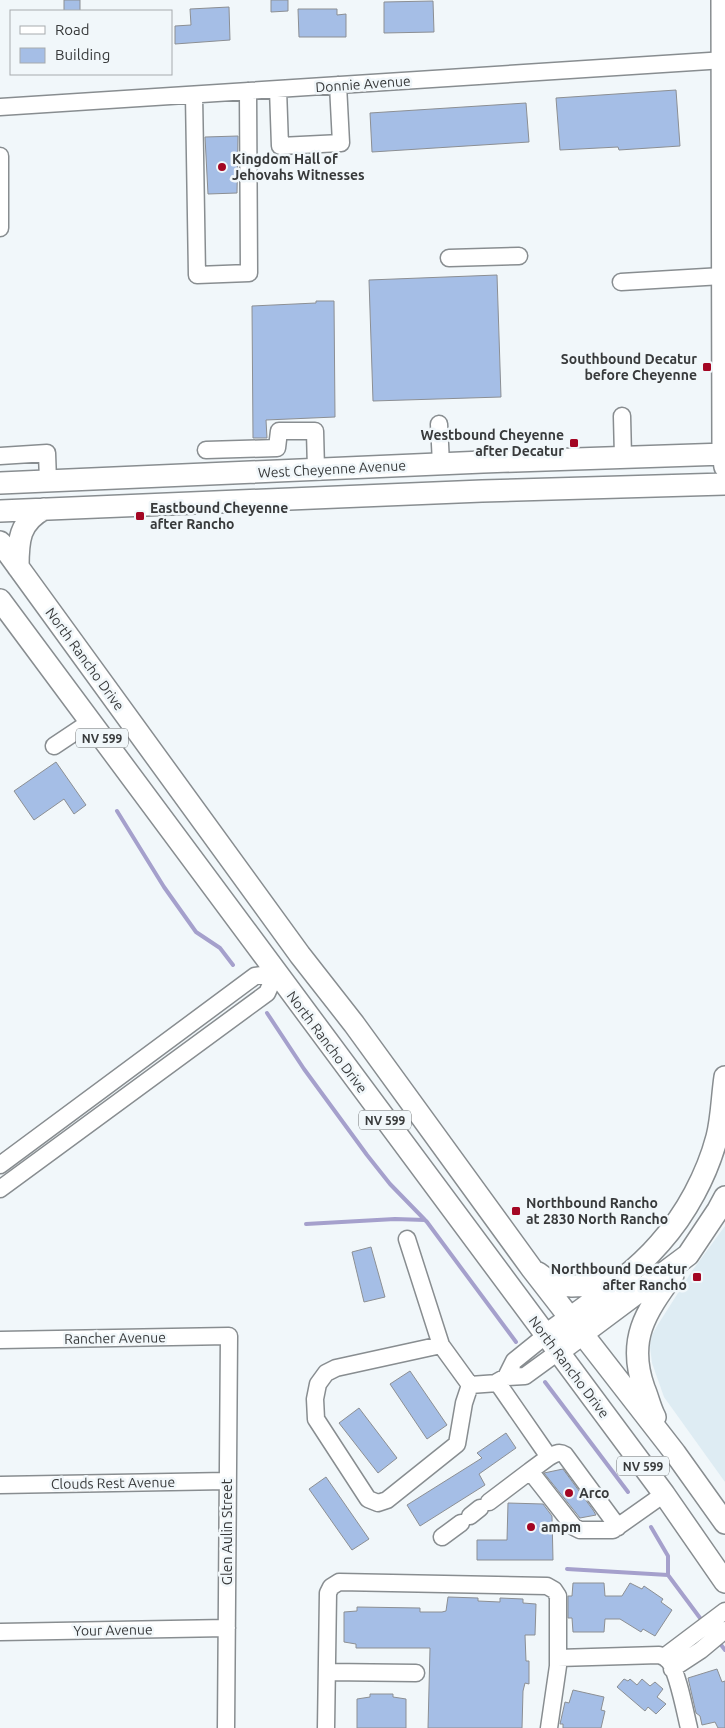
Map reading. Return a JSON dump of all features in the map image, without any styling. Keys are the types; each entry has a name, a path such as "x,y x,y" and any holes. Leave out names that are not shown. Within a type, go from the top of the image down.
{"main road":[{"path":"722,0 724,60 722,276 724,459"},
{"name":"West Cheyenne Avenue","path":"0,483 624,457 724,459"},
{"name":"West Cheyenne Avenue","path":"0,511 482,491 725,484"},
{"path":"18,567 18,546 21,532 34,514 44,509"},
{"name":"North Rancho Drive","path":"0,542 300,955 360,1032 532,1269 674,1452 725,1522"},
{"name":"North Rancho Drive","path":"0,600 664,1494 725,1582"},
{"path":"276,973 300,955"},
{"path":"576,1326 660,1243 684,1211 703,1176 717,1138 725,1077"},
{"path":"674,1452 653,1412 644,1386 638,1368 637,1344 647,1313 688,1255 725,1197"},
{"path":"552,1344 576,1326 688,1255"},
{"path":"532,1269 554,1284 562,1285 592,1285 611,1277 625,1276"}],"street":[{"name":"Donnie Avenue","path":"0,107 724,60"},
{"path":"278,89 280,146 341,143 338,85"},
{"path":"194,94 197,275 249,273 248,91"},
{"path":"0,156 0,228"},
{"path":"448,258 519,256"},
{"path":"621,282 722,276"},
{"path":"622,416 624,457"},
{"path":"439,424 441,464"},
{"path":"206,450 277,448 279,431 315,431 316,470"},
{"path":"0,456 47,454 48,481"},
{"path":"54,746 90,722"},
{"path":"0,1165 255,976 276,973"},
{"path":"0,1189 266,993 276,973"},
{"path":"122,1074 135,1091"},
{"path":"407,1239 441,1345 470,1386"},
{"name":"Rancher Avenue","path":"0,1340 229,1336"},
{"name":"Glen Aulin Street","path":"226,1728 229,1336"},
{"path":"470,1386 502,1380 514,1362 552,1344"},
{"path":"441,1345 336,1368 326,1373 318,1384 315,1399 316,1419 368,1499 378,1503 387,1500 458,1444 464,1403 470,1386"},
{"path":"502,1380 550,1457"},
{"path":"442,1537 556,1453 561,1453 565,1456 618,1527"},
{"path":"530,1471 574,1528 580,1530 613,1530 664,1494"},
{"name":"Clouds Rest Avenue","path":"0,1485 227,1481"},
{"path":"326,1728 328,1593 331,1587 339,1582 547,1586 554,1590 558,1596 558,1658 549,1728"},
{"path":"668,1663 691,1636 724,1611"},
{"name":"Your Avenue","path":"0,1632 227,1628"},
{"path":"668,1663 701,1650 725,1630"},
{"path":"691,1636 701,1650"},
{"path":"558,1658 658,1655 668,1663 689,1728"},
{"path":"327,1672 416,1673"}],"shaded area":[{"path":"725,1226 725,1482 664,1397 652,1363 650,1347 651,1337 657,1326 692,1271"}],"building":[{"path":"64,0 80,0 80,10 64,10"},
{"path":"271,0 288,0 288,11 271,12"},
{"path":"433,1 434,32 384,33 384,2"},
{"path":"229,7 230,40 175,44 175,26 191,25 190,9"},
{"path":"298,9 337,9 337,15 346,14 346,37 299,37"},
{"path":"676,90 680,146 619,150 618,147 560,150 556,98"},
{"path":"526,103 529,142 372,152 370,113"},
{"name":"Kingdom Hall of Jehovahs Witnesses","path":"238,136 237,193 208,194 205,137"},
{"path":"497,275 501,397 373,401 369,280"},
{"path":"316,301 334,301 335,417 266,420 267,438 253,438 252,306 316,303"},
{"path":"56,762 86,805 74,814 64,799 34,820 14,791"},
{"path":"371,1247 385,1297 364,1302 352,1252"},
{"path":"410,1371 447,1425 427,1439 390,1384"},
{"path":"359,1408 397,1458 378,1473 339,1423"},
{"path":"506,1433 516,1448 479,1474 485,1485 420,1526 407,1505 482,1458 477,1453"},
{"path":"563,1469 596,1515 580,1518 544,1473"},
{"path":"326,1477 369,1539 352,1550 309,1489"},
{"path":"508,1503 543,1504 552,1516 553,1560 477,1560 477,1540 507,1540"},
{"path":"573,1583 604,1583 605,1596 622,1596 630,1583 642,1589 644,1586 663,1599 661,1602 672,1610 655,1636 643,1629 641,1632 620,1619 605,1619 604,1632 573,1632 572,1618 568,1618 568,1596 572,1596"},
{"path":"448,1597 478,1598 478,1601 500,1602 500,1598 523,1599 523,1603 536,1604 535,1635 525,1635 526,1661 529,1661 529,1684 525,1683 523,1691 522,1728 428,1728 430,1648 356,1648 356,1644 344,1642 344,1612 357,1611 357,1607 420,1608 420,1612 442,1612 446,1611"},
{"path":"717,1669 722,1682 725,1681 725,1728 718,1728 715,1722 702,1725 700,1716 696,1713 688,1678"},
{"path":"624,1679 628,1681 630,1679 637,1685 642,1679 650,1686 655,1682 663,1689 657,1697 666,1704 656,1714 648,1707 645,1711 617,1687"},
{"path":"573,1690 604,1697 601,1710 605,1711 601,1728 563,1728 563,1724 560,1724 565,1702 569,1703"},
{"path":"370,1694 393,1694 393,1697 406,1699 406,1728 357,1728 357,1699 370,1697"}],"waterway":[{"path":"117,811 164,887 196,932 220,948 233,965"},
{"path":"267,1013 304,1069 367,1155 390,1184 427,1222 516,1342"},
{"path":"306,1224 395,1219 425,1220"},
{"path":"545,1382 628,1492"},
{"path":"651,1527 668,1556 668,1575"},
{"path":"567,1569 668,1575 703,1622"},
{"path":"718,1641 725,1650"}],"place":[{"name":"Kingdom Hall of Jehovahs Witnesses","path":"222,167"},
{"name":"Southbound Decatur before Cheyenne","path":"707,367"},
{"name":"Westbound Cheyenne after Decatur","path":"574,443"},
{"name":"Eastbound Cheyenne after Rancho","path":"140,516"},
{"name":"Northbound Rancho at 2830 North Rancho","path":"516,1211"},
{"name":"Northbound Decatur after Rancho","path":"697,1277"},
{"name":"Arco","path":"569,1493"},
{"name":"ampm","path":"531,1527"}]}
